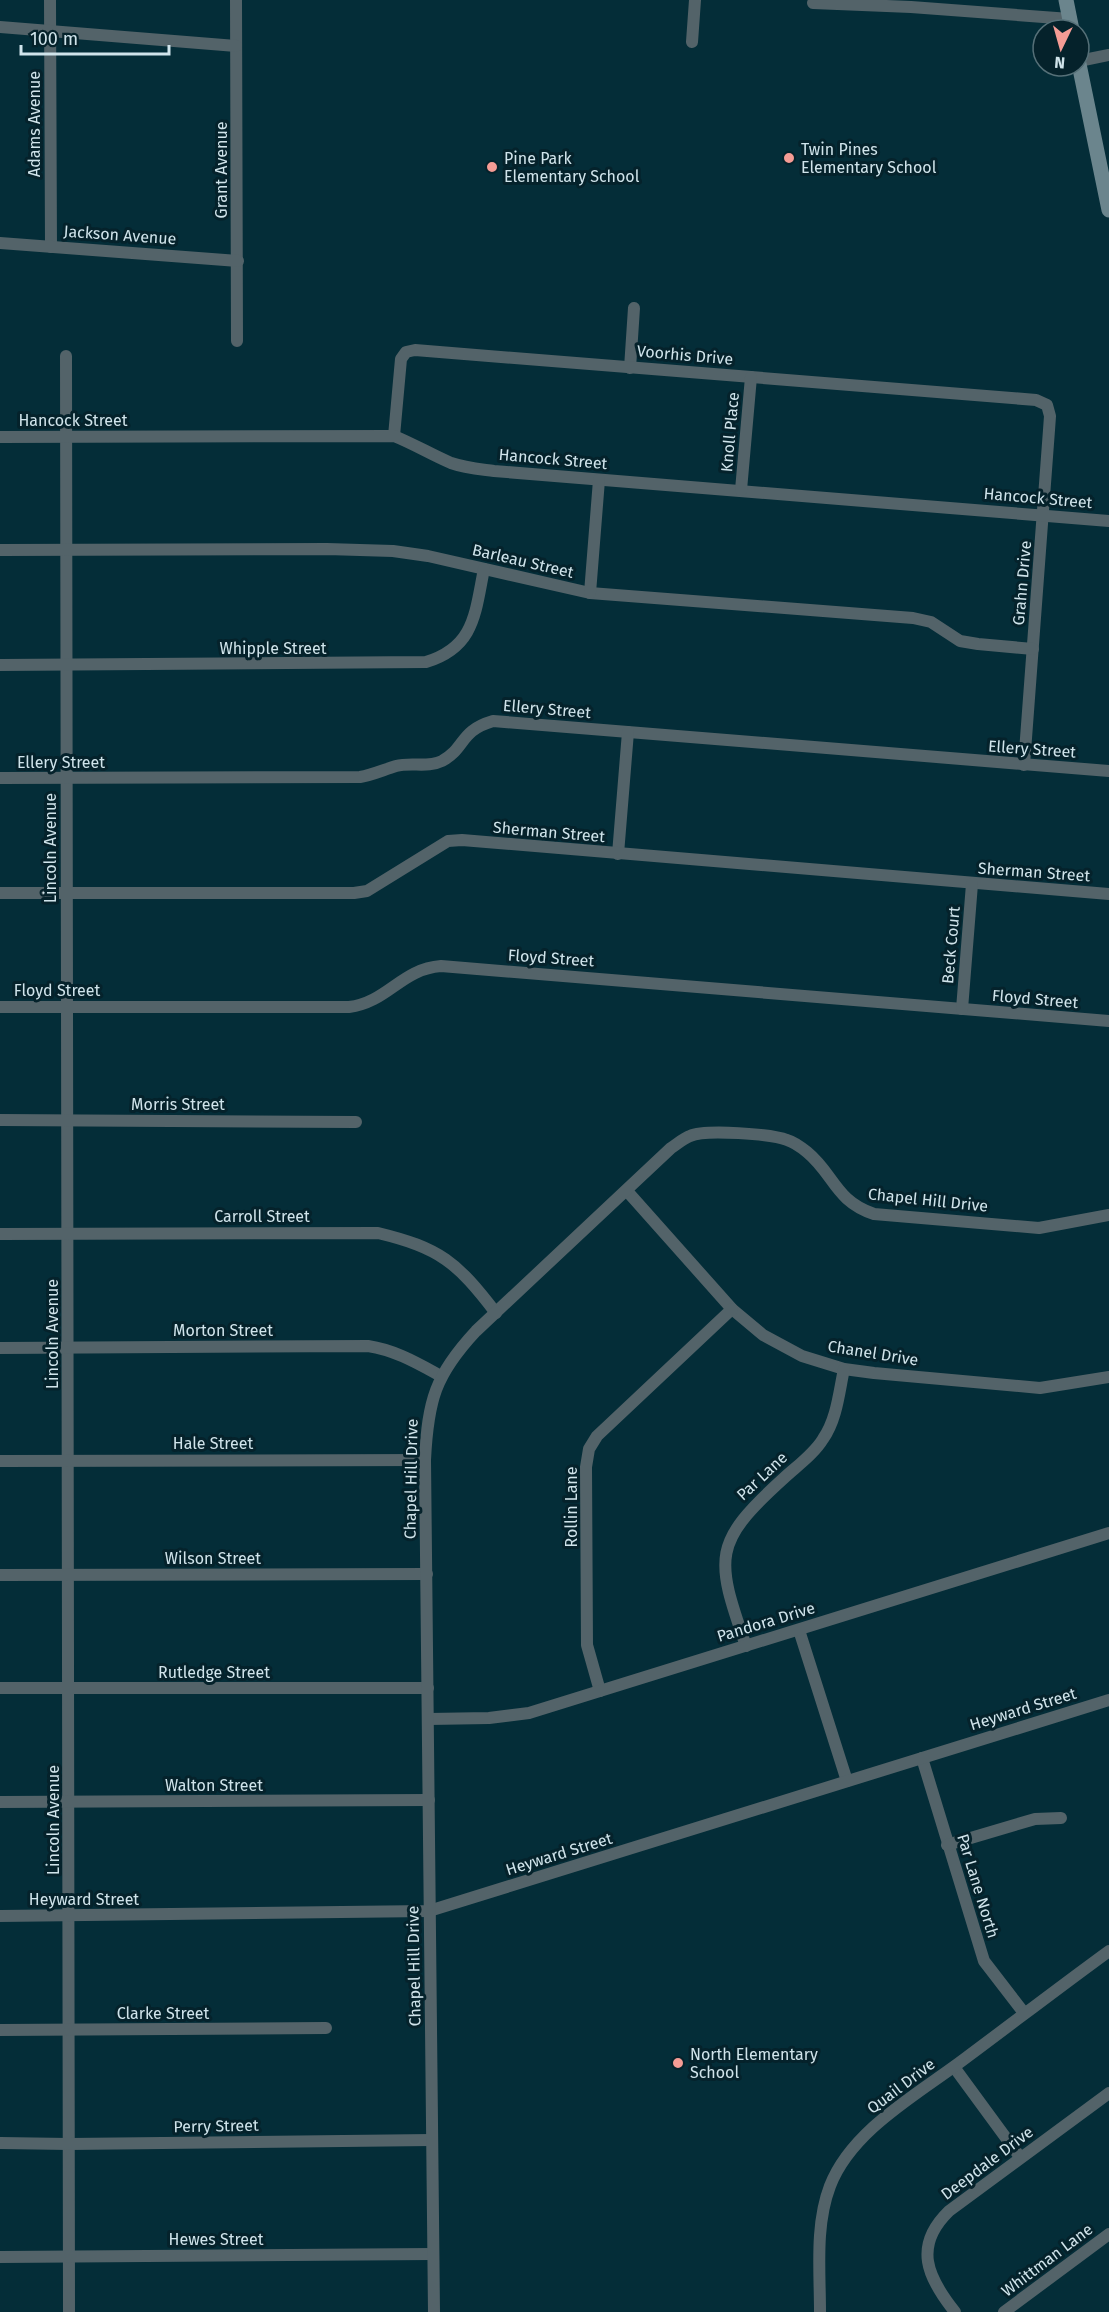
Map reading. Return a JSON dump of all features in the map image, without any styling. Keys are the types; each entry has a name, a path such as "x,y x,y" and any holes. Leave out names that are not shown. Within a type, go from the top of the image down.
{"main road":[{"path":"1066,0 1070,18"},
{"path":"1082,78 1109,210"}],"street":[{"name":"Adams Avenue","path":"50,0 51,247"},
{"name":"Grant Avenue","path":"236,0 237,341"},
{"path":"692,42 695,0"},
{"path":"813,3 910,7 1031,20"},
{"path":"0,27 236,46"},
{"path":"1091,60 1109,55"},
{"name":"Jackson Avenue","path":"0,243 238,261"},
{"path":"630,368 634,308"},
{"name":"Voorhis Drive","path":"394,436 401,360 406,352 415,350 1036,400 1047,405"},
{"name":"Lincoln Avenue","path":"66,356 66,1007 70,1689 69,2312"},
{"name":"Knoll Place","path":"741,490 752,377"},
{"name":"Grahn Drive","path":"1024,765 1050,416 1047,405"},
{"name":"Hancock Street","path":"0,437 394,436 450,462 469,468 1109,521"},
{"path":"590,593 599,480"},
{"name":"Barleau Street","path":"0,550 372,550 428,556 590,593 914,618 931,622 960,640 1033,649"},
{"name":"Whipple Street","path":"0,665 426,663 444,657 458,646 469,629 484,569"},
{"name":"Ellery Street","path":"0,778 360,777 396,766 429,765 440,762 453,754 468,733 479,725 493,722 1109,771"},
{"path":"618,854 628,732"},
{"name":"Sherman Street","path":"0,893 354,893 367,891 448,841 462,840 1109,894"},
{"name":"Beck Court","path":"962,1010 972,884"},
{"name":"Floyd Street","path":"0,1007 349,1007 364,1005 415,971 426,967 441,966 1109,1022"},
{"name":"Morris Street","path":"0,1120 356,1122"},
{"name":"Chapel Hill Drive","path":"434,2312 425,1460 427,1423 432,1397 441,1376 460,1348 496,1312 671,1148 690,1136 706,1132 788,1140 808,1153 848,1201 858,1209 874,1214 1039,1228 1109,1215"},
{"name":"Chanel Drive","path":"627,1191 732,1309 763,1335 802,1356 844,1369 1040,1388 1109,1377"},
{"name":"Carroll Street","path":"0,1234 378,1233 414,1242 443,1257 477,1288 496,1312"},
{"name":"Rollin Lane","path":"600,1691 587,1645 586,1467 589,1449 597,1436 617,1415 732,1309"},
{"name":"Morton Street","path":"0,1347 368,1346 385,1348 407,1357 441,1376"},
{"name":"Par Lane","path":"746,1646 727,1587 724,1566 728,1545 738,1524 753,1505 823,1440 833,1419 844,1369"},
{"name":"Hale Street","path":"0,1461 425,1460"},
{"name":"Pandora Drive","path":"429,1719 508,1717 529,1713 1109,1533"},
{"name":"Wilson Street","path":"0,1575 427,1574"},
{"path":"799,1630 847,1781"},
{"name":"Rutledge Street","path":"0,1688 428,1688"},
{"name":"Heyward Street","path":"0,1916 429,1911 1109,1700"},
{"name":"Par Lane North","path":"922,1758 984,1961 1024,2013"},
{"name":"Walton Street","path":"0,1802 429,1800"},
{"path":"947,1845 1035,1819 1061,1818"},
{"name":"Quail Drive","path":"820,2312 823,2206 841,2163 851,2149 869,2131 1024,2013 1109,1952"},
{"name":"Clarke Street","path":"0,2030 326,2028"},
{"path":"954,2067 1020,2157"},
{"name":"Deepdale Drive","path":"955,2312 930,2274 926,2251 937,2223 949,2211 1109,2092"},
{"name":"Perry Street","path":"0,2143 432,2140"},
{"name":"Whittman Lane","path":"1004,2312 1109,2234"},
{"name":"Hewes Street","path":"0,2257 433,2254"}],"place":[{"name":"Twin Pines Elementary School","path":"789,158"},
{"name":"Pine Park Elementary School","path":"492,167"},
{"name":"North Elementary School","path":"678,2063"}]}
